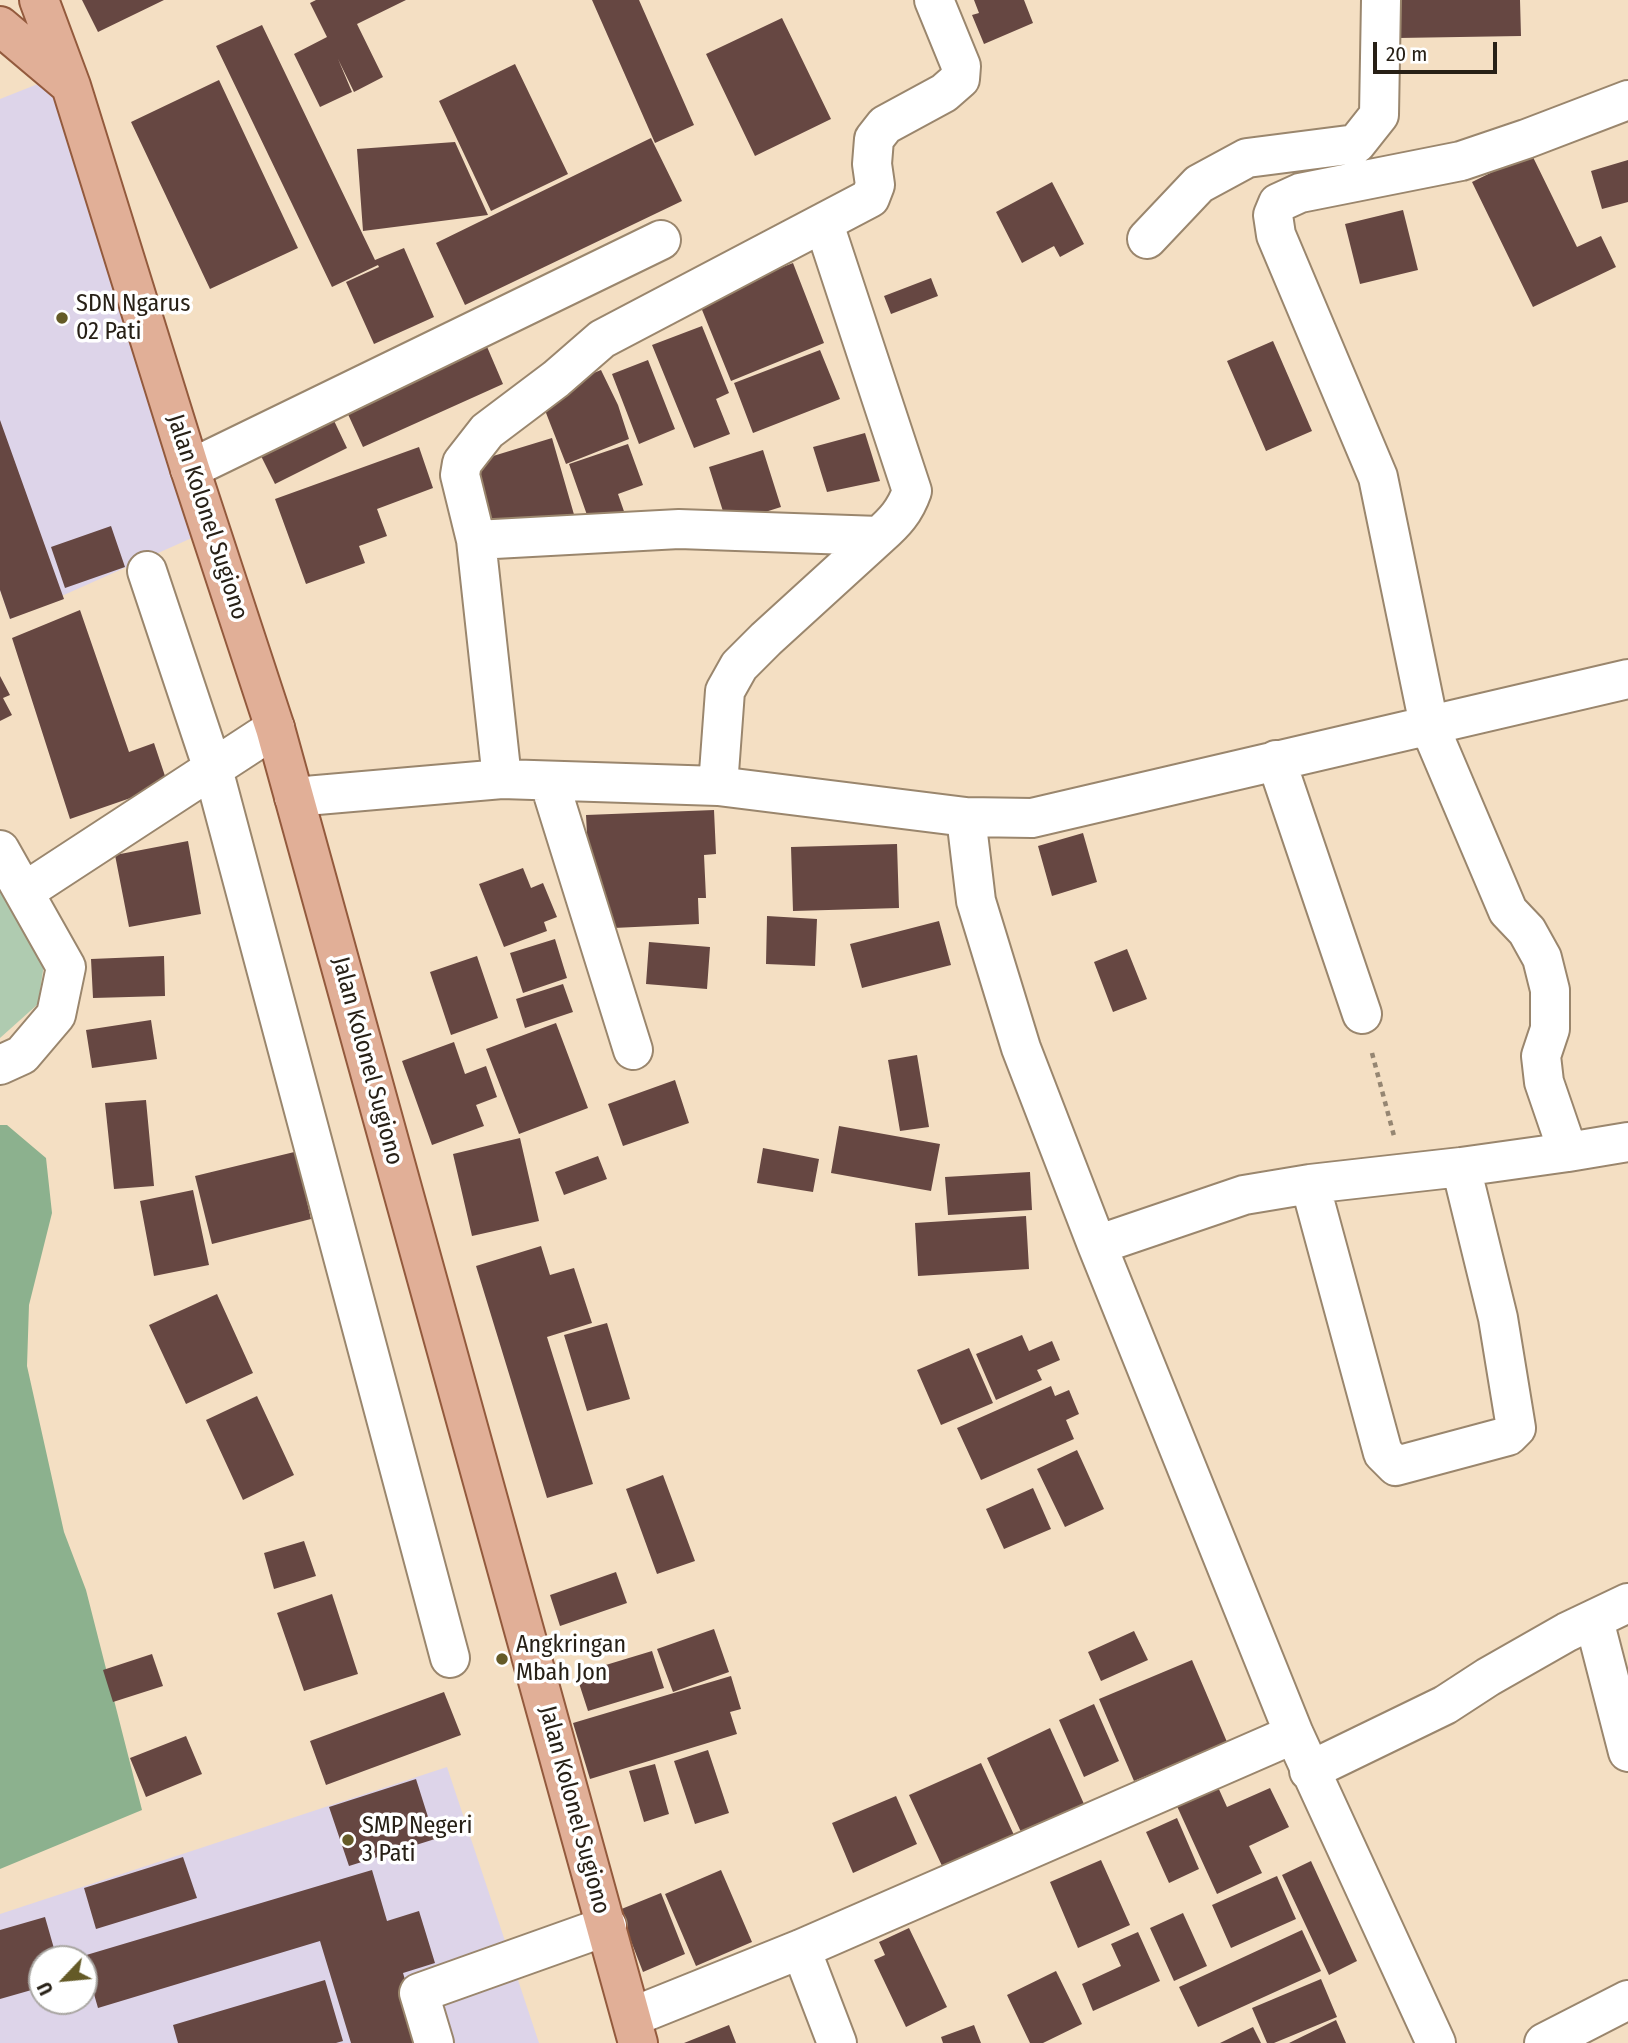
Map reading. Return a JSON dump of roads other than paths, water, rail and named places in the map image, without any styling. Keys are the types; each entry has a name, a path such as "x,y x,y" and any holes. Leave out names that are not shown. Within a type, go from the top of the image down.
{"main road":[{"name":"Jalan Kolonel Sugiono","path":"38,0 71,86 190,469 275,728 635,2030"},
{"path":"0,26 71,86"}],"street":[{"path":"502,779 476,540 460,475 462,463 487,431 556,379 602,339 870,198 875,185 872,164 874,139 885,125 944,93 960,79 961,66 934,0"},
{"path":"1147,239 1199,184 1247,158 1356,144 1378,115 1381,0"},
{"path":"1568,1152 1545,1082 1541,1056 1550,1028 1550,990 1542,958 1527,931 1508,911 1429,725 1378,477 1276,235 1273,215 1279,203 1300,193 1461,161 1628,100"},
{"path":"718,786 725,691 739,666 897,521 907,507 912,491 824,224"},
{"path":"190,469 661,240"},
{"path":"476,540 679,529 879,536"},
{"path":"147,571 213,769 450,1657"},
{"path":"294,797 502,779 718,786 966,817 1032,818 1628,679"},
{"path":"24,892 275,728"},
{"path":"1276,760 1362,1014"},
{"path":"549,781 633,1050"},
{"path":"966,817 976,901 1021,1048 1097,1245 1309,1770 1436,2043"},
{"path":"0,850 66,967 56,1015 22,1055 0,1065"},
{"path":"1097,1245 1244,1195 1628,1142"},
{"path":"1310,1184 1383,1453 1396,1466 1508,1436 1516,1428 1498,1318 1461,1167"},
{"path":"1309,1770 1445,1705 1488,1676 1567,1632 1628,1603"},
{"path":"1594,1619 1628,1752"},
{"path":"635,2030 801,1949 1294,1734"},
{"path":"434,2043 419,1993 607,1926"},
{"path":"801,1949 837,2043"},
{"path":"1544,2043 1628,2000"}],"place":[{"name":"SDN Ngarus 02 Pati","path":"62,318"},
{"name":"Angkringan Mbah Jon","path":"502,1659"},
{"name":"SMP Negeri 3 Pati","path":"348,1840"}]}
